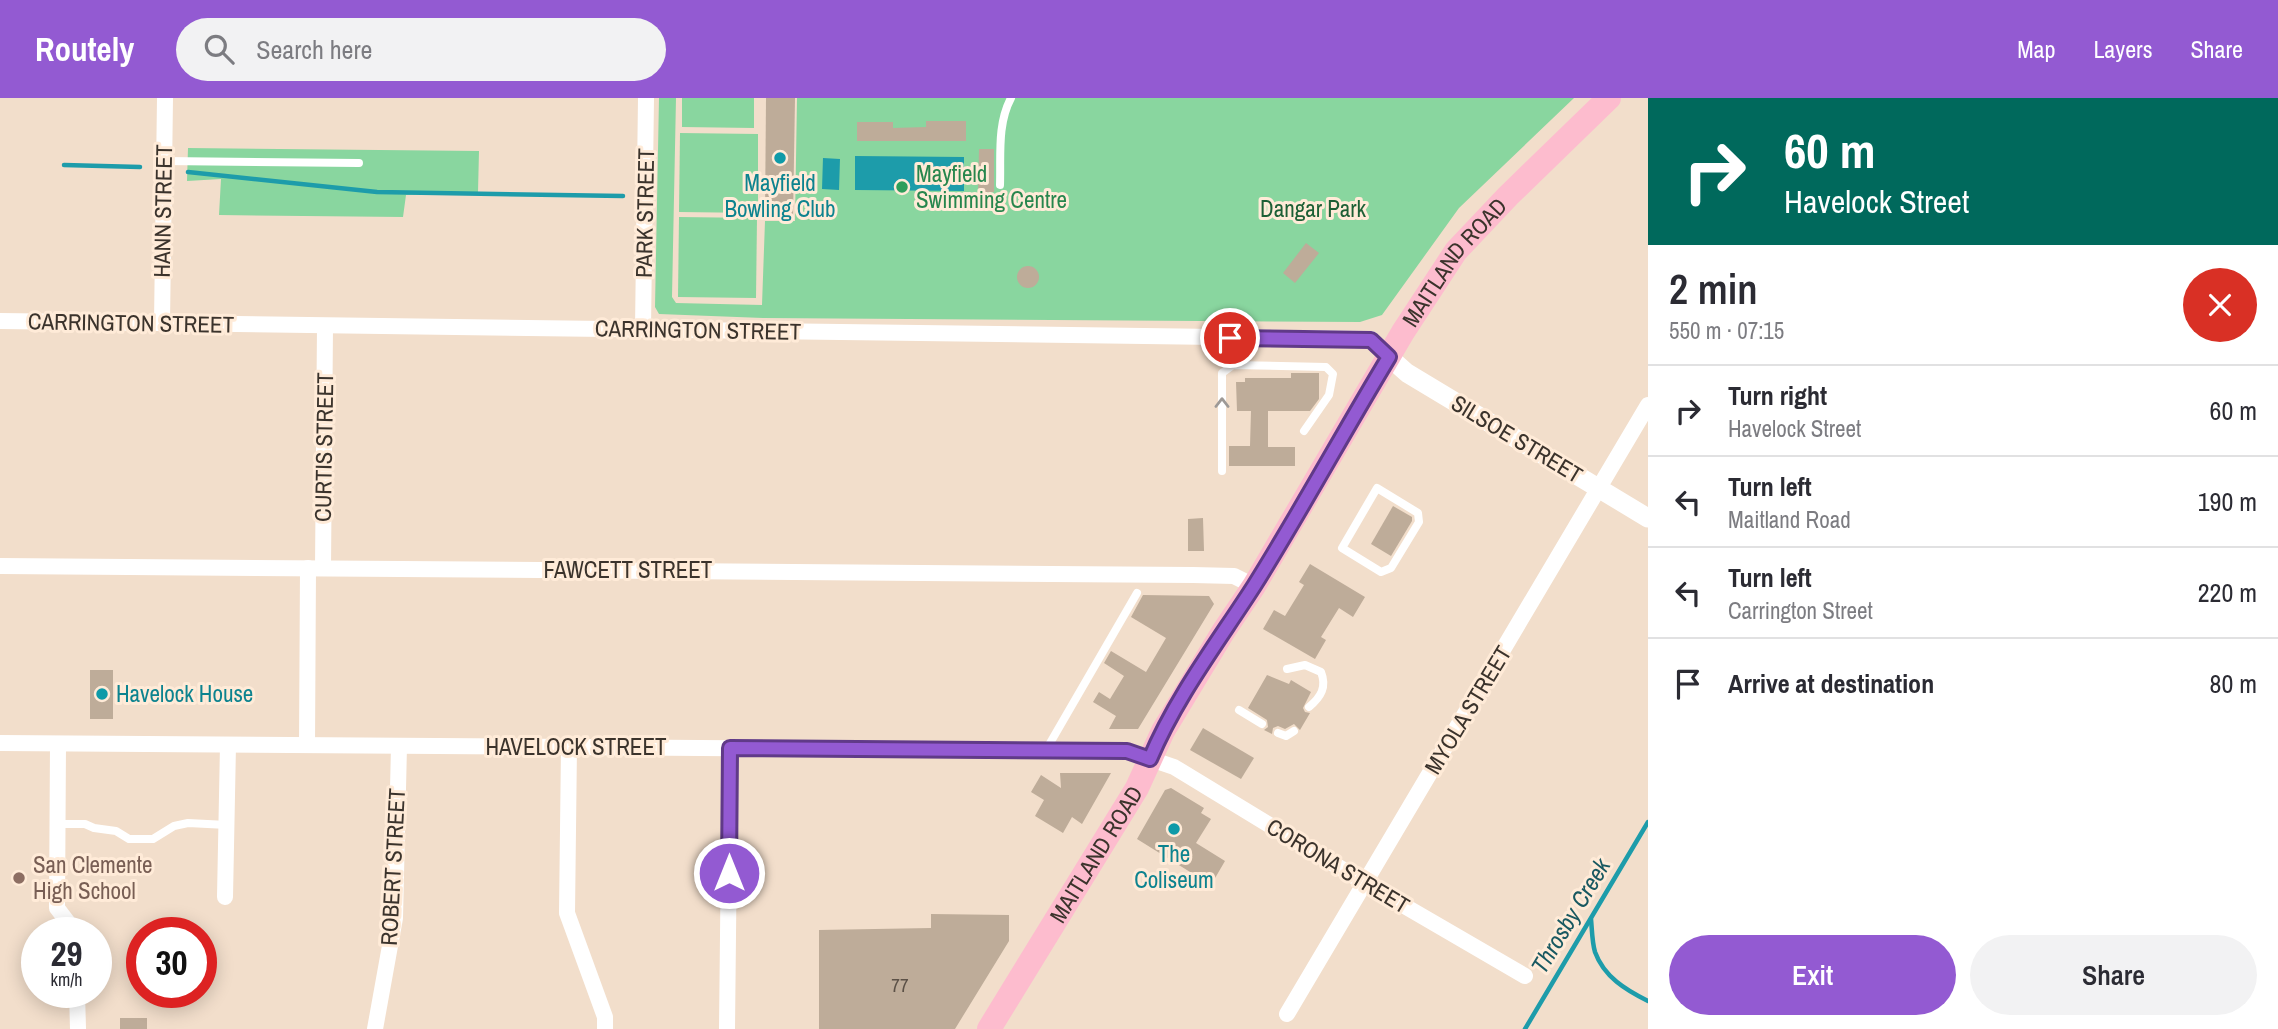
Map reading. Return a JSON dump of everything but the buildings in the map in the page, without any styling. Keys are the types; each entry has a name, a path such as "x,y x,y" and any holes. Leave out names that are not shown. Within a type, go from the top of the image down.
{"main road":[{"name":"MAITLAND ROAD","path":"989,1029 1137,788 1159,738 1254,586 1428,290 1475,229 1609,98"}],"street":[{"name":"HANN STREET","path":"162,323 164,98"},
{"name":"PARK STREET","path":"643,329 646,98"},
{"name":"CARRINGTON STREET","path":"0,321 1371,340 1389,357"},
{"name":"CURTIS STREET","path":"307,745 326,326"},
{"name":"SILSOE STREET","path":"1389,357 1411,376 1648,518"},
{"name":"MYOLA STREET","path":"1287,1014 1648,405"},
{"name":"FAWCETT STREET","path":"0,566 1193,575 1234,576 1254,586"},
{"name":"HAVELOCK STREET","path":"0,743 1127,751 1150,759"},
{"path":"58,744 57,908 64,917"},
{"path":"225,897 228,745"},
{"name":"ROBERT STREET","path":"375,1029 395,918 399,746"},
{"path":"569,746 567,913 605,1017 605,1029"},
{"path":"727,1029 730,748"},
{"name":"CORONA STREET","path":"1150,759 1180,771 1525,976"},
{"path":"78,1008 78,1029"}],"lane":[{"path":"1000,185 1002,122 1011,98"},
{"path":"164,161 359,163"},
{"path":"1222,471 1222,373 1233,365 1326,367 1333,374 1329,395 1304,431"},
{"path":"1377,488 1418,513 1419,522 1391,568 1381,572 1342,548 1377,488"},
{"path":"1046,750 1137,593"},
{"path":"1287,669 1305,665 1321,672 1325,682 1324,689 1309,707"},
{"path":"1240,710 1262,724"},
{"path":"1278,733 1286,736 1294,731"},
{"path":"57,824 85,824 116,831 129,839 153,839 174,826 188,823 227,825"}],"green space":[{"name":"Dangar Park","path":"659,98 676,98 672,297 676,303 762,305 765,221 795,221 797,98 1574,98 1459,208 1382,315 1360,322 763,318 659,314 655,307"},
{"path":"682,98 754,98 754,128 682,127"},
{"path":"680,133 758,134 758,213 679,212"},
{"path":"188,148 479,151 478,192 406,195 403,217 219,215 221,179 187,181"},
{"path":"679,217 757,218 756,298 678,297"}],"water":[{"path":"855,156 964,157 964,191 855,190"},
{"path":"823,158 840,159 839,190 822,189"}],"waterway":[{"path":"64,165 140,167"},
{"path":"188,172 377,192 623,196"},
{"name":"Throsby Creek","path":"1525,1029 1648,822"},
{"path":"1591,919 1595,952 1604,969 1624,987 1648,1001"}],"place":[{"name":"Mayfield Bowling Club","path":"780,158"},
{"name":"Mayfield Swimming Centre","path":"902,187"},
{"name":"Havelock House","path":"102,694"},
{"name":"The Coliseum","path":"1174,829"},
{"name":"San Clemente High School","path":"19,878"}],"route":[{"path":"729,873 730,748 1127,751 1150,759 1163,731 1254,586 1389,357 1371,340 1230,338"}]}
